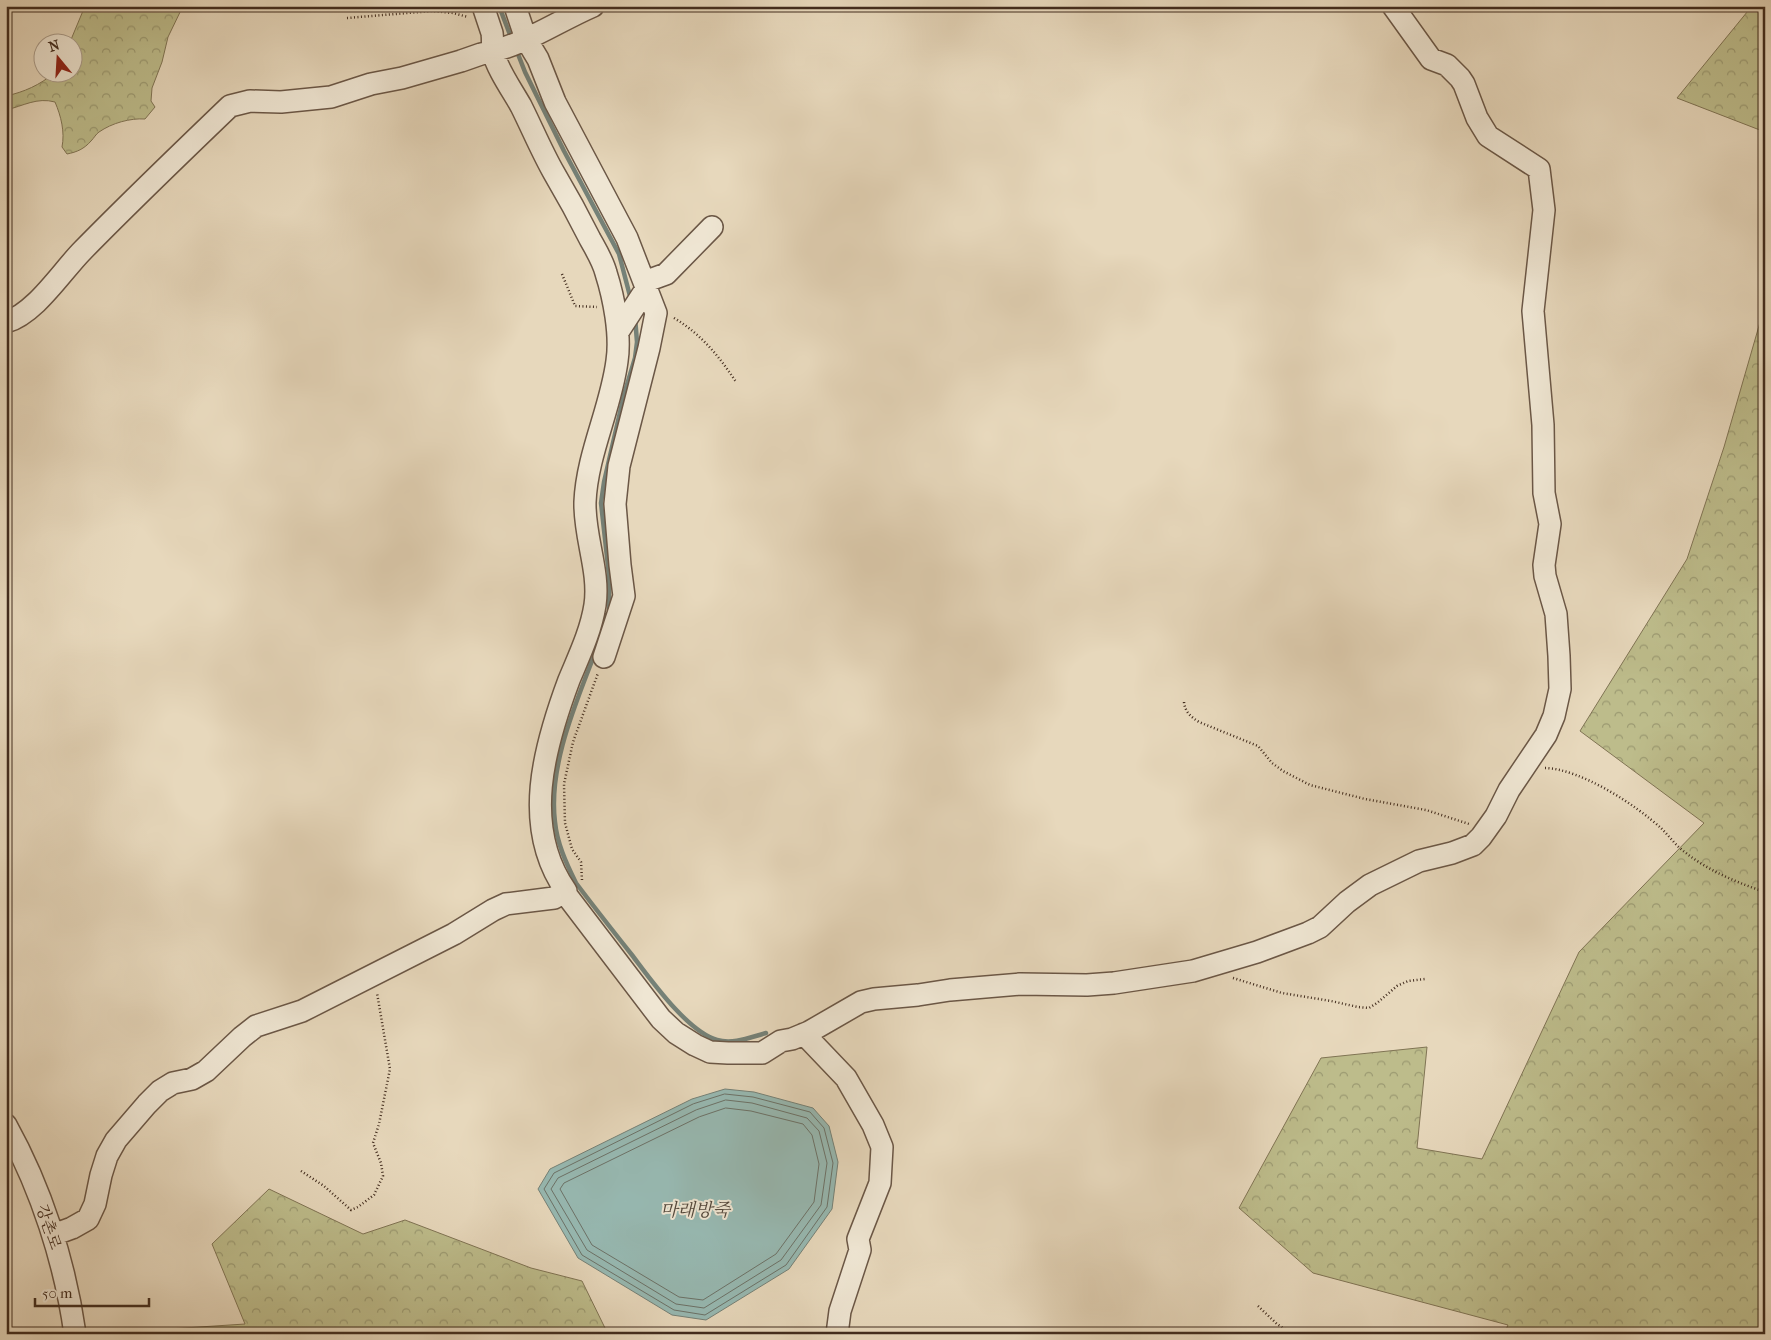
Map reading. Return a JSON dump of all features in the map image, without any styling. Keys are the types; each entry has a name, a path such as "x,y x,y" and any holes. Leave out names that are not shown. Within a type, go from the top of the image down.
{"street":[{"path":"515,6 526,39 538,59 555,102 628,238 656,314 650,348 619,466 615,504 624,596 604,657"},
{"path":"6,322 18,317 36,302 84,249 230,106 250,101 281,102 331,97 371,84 402,78 493,52 526,39 593,6"},
{"path":"570,888 568,897 660,1019 676,1033 710,1052 762,1053 781,1041 804,1034 862,1002 874,999 1020,984 1114,983 1200,969 1257,952 1320,927 1342,906 1370,885 1419,861 1466,848 1481,837 1496,816 1509,790 1546,735 1554,716 1560,689 1556,614 1545,576 1544,565 1550,524 1544,493 1543,425 1534,318 1544,210 1539,169 1488,136 1477,118 1460,78 1447,65 1431,59 1393,6"},
{"path":"484,10 493,35 493,52 600,257 606,273 618,332 617,361 593,460 585,503 595,580 595,605 552,734 540,792 541,819 547,851 556,876 570,888"},
{"path":"618,332 645,285 666,274 712,227"},
{"path":"53,1235 72,1228 88,1219 95,1204 107,1156 116,1140 146,1104 160,1091 173,1083 192,1078 206,1071 256,1026 302,1011 454,934 506,904 554,898 570,888"},
{"path":"804,1034 846,1078 873,1125 882,1147 880,1183 858,1239 860,1250 840,1311 837,1334"},
{"name":"강촌로","path":"6,1125 17,1145 53,1235 71,1303 75,1334"}],"path":[{"path":"346,18 432,11 453,13 475,19 484,10"},
{"path":"562,274 575,306 614,307"},
{"path":"656,314 670,316 686,325 702,338 720,358 736,382"},
{"path":"570,888 581,862 572,849 564,823 564,784 573,742 604,657"},
{"path":"1184,702 1185,708 1195,719 1258,746 1272,762 1294,778 1310,785 1355,797 1426,810 1462,820 1478,830 1476,841"},
{"path":"1523,769 1554,769 1582,779 1623,799 1661,828 1686,853 1719,873 1765,892"},
{"path":"301,1172 324,1186 351,1210 374,1195 380,1183 383,1170 373,1143 379,1124 390,1069 376,974"},
{"path":"1228,977 1282,993 1369,1008 1397,986 1408,981 1425,979"},
{"path":"1258,1306 1277,1324 1292,1334"}],"green space":[{"path":"85,6 183,6 168,37 162,62 152,88 151,101 155,107 145,119 127,120 110,126 98,133 83,148 67,154 62,147 62,124 55,102 36,101 6,110 6,96 31,88 41,82 82,82 82,32 74,32"},
{"path":"1752,6 1765,6 1765,132 1677,98"},
{"path":"1765,305 1765,1334 1504,1334 1508,1325 1313,1273 1239,1208 1321,1058 1427,1047 1417,1148 1482,1159 1579,952 1704,823 1580,731 1687,559 1724,447"},
{"path":"269,1189 363,1234 405,1220 531,1268 582,1281 605,1328 590,1334 169,1334 169,1329 245,1324 212,1244"}],"water":[{"name":"마래방죽","path":"725,1089 754,1092 813,1108 829,1126 838,1162 832,1209 789,1269 706,1320 672,1315 578,1258 538,1189 550,1169 692,1099"}],"waterway":[{"path":"499,6 512,40"},
{"path":"516,49 525,72 564,151 619,254 631,300"},
{"path":"609,610 609,575 601,503 624,395 635,358 637,342 635,317"},
{"path":"595,653 565,735 556,779 554,801 556,830 569,868 576,883 649,978 682,1016 706,1035 717,1040 729,1042 766,1033"}]}
